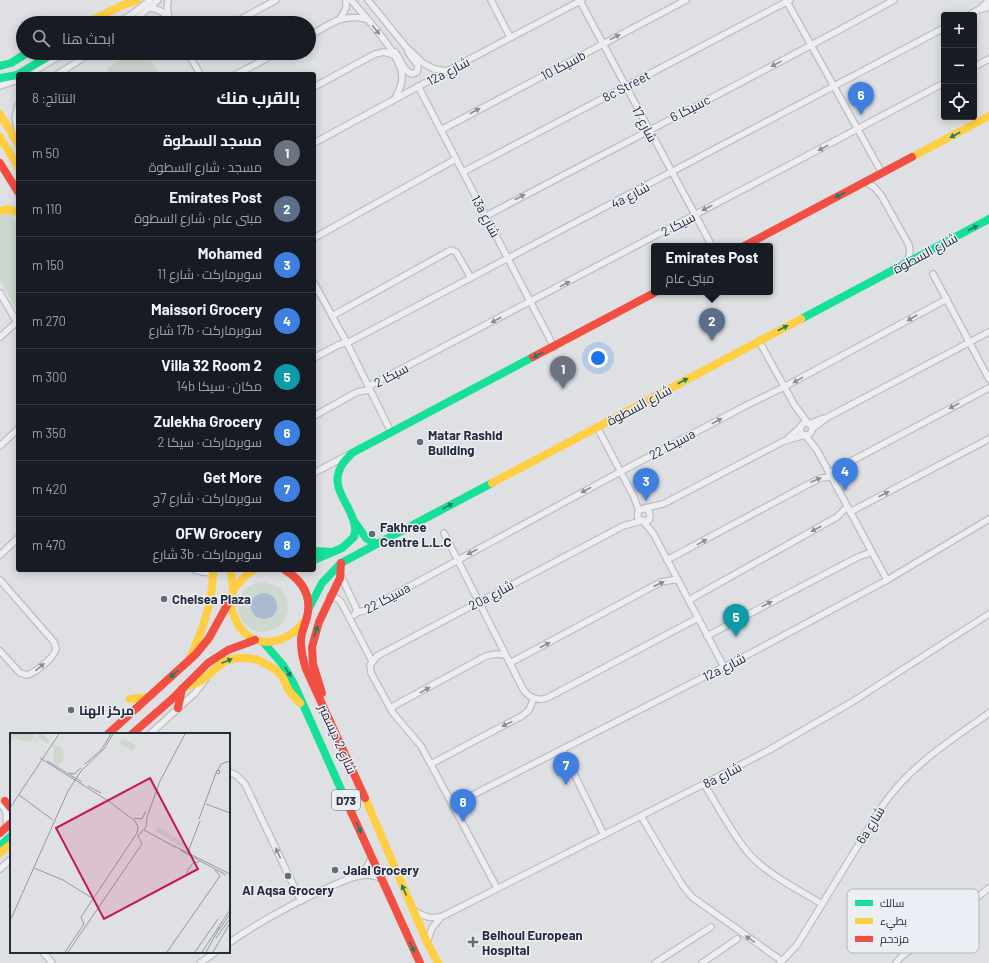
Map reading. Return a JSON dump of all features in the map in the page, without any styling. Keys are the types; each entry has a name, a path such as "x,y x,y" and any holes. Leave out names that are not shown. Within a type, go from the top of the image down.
{"main road":[{"path":"100,16 137,0"},
{"path":"0,66 16,60"},
{"path":"28,71 44,60"},
{"path":"0,78 16,75"},
{"path":"0,114 16,141"},
{"path":"750,243 989,116"},
{"path":"0,137 16,163"},
{"path":"0,163 16,189"},
{"path":"0,211 8,209 16,212"},
{"name":"شارع السطوة","path":"308,611 321,582 341,563 904,264 988,221"},
{"path":"376,544 366,538 353,521 340,493 338,475 340,466 345,459 352,453 391,432 651,295"},
{"path":"316,559 351,541 355,533 353,521"},
{"path":"316,551 332,552"},
{"path":"326,710 312,657 312,646 330,596 339,583 341,576 341,563"},
{"path":"188,662 199,640 208,614 212,591 213,572"},
{"path":"231,572 233,590"},
{"path":"109,733 188,662 203,646 230,600 233,590 244,576 251,572"},
{"path":"289,572 296,576 306,590 308,611"},
{"name":"شارع 2 ديسمبر","path":"230,600 232,612 237,624 245,634 259,641 283,665 294,684 380,878 420,963"},
{"name":"شارع 2 ديسمبر","path":"308,611 301,640 303,660 427,942 438,963"},
{"path":"133,733 183,688 214,657 230,648 259,641 272,642 282,640 291,635 305,621"},
{"path":"183,688 201,681 220,664 231,659 244,657 258,660 271,666 279,672 289,691 304,708"},
{"path":"178,708 183,688"},
{"path":"130,699 149,697"},
{"path":"0,833 9,825"},
{"path":"0,846 10,837"},
{"path":"0,854 10,845"}],"street":[{"path":"129,16 150,0"},
{"path":"139,16 158,0"},
{"path":"168,0 167,9 169,16"},
{"path":"247,16 276,0"},
{"path":"340,19 346,8 346,0"},
{"path":"351,0 400,58 407,72 412,74 417,72 418,66 406,47 368,0"},
{"path":"491,0 510,37"},
{"name":"سيكا 10b","path":"441,130 686,0"},
{"path":"788,0 811,46 882,173"},
{"name":"8c Street","path":"463,172 788,0"},
{"name":"سيكا 6c","path":"486,216 811,46 894,0"},
{"path":"974,12 989,0"},
{"name":"12a شارع","path":"316,142 510,37 581,1"},
{"name":"شارع 17","path":"581,1 602,44 710,243"},
{"path":"978,10 989,7"},
{"path":"148,8 155,8 162,11 166,16"},
{"path":"316,32 340,19 351,17 367,19"},
{"name":"4a شارع","path":"316,357 338,345 347,343 834,88 941,30"},
{"path":"406,47 426,66 447,71"},
{"path":"390,48 400,66 402,78 400,89 395,99"},
{"path":"316,86 375,54 384,52 394,55"},
{"path":"977,65 989,59"},
{"path":"28,71 51,60"},
{"path":"61,72 80,60"},
{"path":"192,60 199,72"},
{"path":"241,72 264,60"},
{"path":"0,86 16,81"},
{"name":"سيكا 2","path":"316,415 357,392 370,388 942,84"},
{"name":"13a شارع","path":"418,86 554,347"},
{"path":"316,237 456,158"},
{"path":"865,182 874,187 881,195 909,245 910,254 904,264"},
{"path":"332,316 451,250 456,252 470,278"},
{"path":"933,274 989,379"},
{"path":"316,287 347,343 391,432"},
{"path":"0,293 16,321"},
{"name":"سيكا 22a","path":"350,617 356,613 366,610 620,472 747,405 784,388 947,299"},
{"path":"0,337 16,324"},
{"path":"811,427 989,332"},
{"path":"759,341 784,388 795,406 811,427 817,450"},
{"path":"668,560 810,483 830,475 989,388"},
{"path":"795,406 801,431 817,450 887,580"},
{"path":"784,441 804,424 811,427"},
{"path":"597,427 641,510"},
{"path":"724,667 653,533 637,516 641,510 663,504 784,441 810,434 811,427"},
{"path":"0,446 16,432"},
{"path":"689,600 837,518 848,509 989,439"},
{"path":"316,472 352,453"},
{"path":"642,521 647,521 663,504"},
{"path":"641,510 649,511 653,533"},
{"name":"20a شارع","path":"623,526 641,510"},
{"name":"12a شارع","path":"453,805 724,667 887,580 989,519"},
{"name":"20a شارع","path":"372,661 377,656 623,526 642,521"},
{"path":"444,533 480,601 523,689 534,698 542,699 549,697 698,618"},
{"path":"0,555 16,540"},
{"path":"707,636 858,557 872,552"},
{"path":"341,576 357,608 356,613"},
{"path":"0,580 54,642 56,649 52,656 26,676 20,673 0,651"},
{"path":"510,663 661,582 678,580"},
{"path":"330,596 340,600 350,617 372,661 370,665 371,673 390,708 416,740 431,764 497,888"},
{"name":"8a شارع","path":"414,911 427,917 437,918 443,916 704,784 826,718 989,614"},
{"path":"390,708 486,656 496,654 506,655"},
{"path":"151,733 199,689 207,676"},
{"path":"431,764 522,716 528,710 534,698"},
{"name":"6a شارع","path":"781,962 797,945 881,808 896,788 929,757 989,714"},
{"path":"562,749 604,835"},
{"path":"231,773 240,778 245,784 301,901"},
{"path":"704,784 739,841 750,855 764,867 822,904"},
{"path":"5,802 9,825"},
{"path":"642,816 683,886 692,897 781,962"},
{"path":"230,942 270,917 356,876 366,869 372,857"},
{"path":"0,869 10,860"},
{"path":"356,876 368,875 380,878"},
{"path":"979,896 989,888"},
{"name":"8a شارع","path":"427,942 432,928 443,916"},
{"path":"655,963 711,926"},
{"path":"702,963 737,940"},
{"path":"44,953 52,963"},
{"path":"200,963 215,953"},
{"path":"896,963 906,953"}],"shaded area":[{"path":"120,60 150,60 158,72 109,72 107,68"},
{"path":"0,212 9,212 16,222 16,308 0,280"},
{"path":"258,582 268,582 281,589 288,602 288,612 281,625 268,632 258,632 249,628 242,621 238,612 238,602 242,593 249,586"}],"water":[{"path":"264,593 273,597 277,606 273,615 264,619 255,615 251,606 255,597"}],"traffic: fast":[{"path":"0,66 16,60"},
{"path":"22,72 42,60"},
{"path":"0,78 16,75"},
{"path":"801,319 989,219"},
{"path":"316,559 342,548 354,537 354,520 339,490 338,482 338,474 342,465 352,453 533,357"},
{"path":"309,608 322,583 341,563 492,483"},
{"path":"354,521 366,538 376,544"},
{"path":"316,551 332,552"},
{"path":"263,642 283,665 294,684 348,805"},
{"path":"0,846 10,837"}],"traffic: slow":[{"path":"100,16 137,0"},
{"path":"0,114 16,141"},
{"path":"912,157 989,116"},
{"path":"0,137 16,164"},
{"path":"0,211 8,209 16,212"},
{"path":"492,483 801,319"},
{"path":"188,662 206,617 211,594 213,572"},
{"path":"231,572 233,590"},
{"path":"250,572 234,589 231,599 231,606 234,616 240,627 247,635 256,640 266,642 276,641 295,631 304,622"},
{"path":"183,688 201,681 225,661 237,658 248,658 258,660 275,669 282,676 289,691 300,703"},
{"path":"130,699 149,697"},
{"path":"365,798 427,942 438,963"},
{"path":"0,853 10,845"}],"traffic: jam":[{"path":"750,243 912,157"},
{"path":"0,163 16,189"},
{"path":"533,357 651,295"},
{"path":"322,693 313,664 312,647 319,622 340,578 341,563"},
{"path":"288,572 301,584 307,596 307,617 301,641 302,655 306,669 365,798"},
{"path":"109,733 196,654 209,638 230,600"},
{"path":"133,733 172,699 208,663 228,650 255,640"},
{"path":"178,708 182,689"},
{"path":"5,801 10,807"},
{"path":"348,805 420,963"},
{"path":"0,833 10,824"}],"place":[{"name":"Zulekha Grocery","path":"861,115"},
{"name":"Emirates Post","path":"712,341"},
{"name":"مسجد السطوة","path":"563,389"},
{"name":"Matar Rashid Building","path":"420,442"},
{"name":"Maissori Grocery","path":"845,491"},
{"name":"Mohamed","path":"646,501"},
{"name":"Fakhree Centre L.L.C","path":"372,534"},
{"name":"Chelsea Plaza","path":"164,599"},
{"name":"Villa 32 Room 2","path":"736,637"},
{"name":"مركز الهنا","path":"71,710"},
{"name":"Get More","path":"566,785"},
{"name":"OFW Grocery","path":"463,822"},
{"name":"Jalal Grocery","path":"335,870"},
{"name":"Al Aqsa Grocery","path":"288,876"},
{"name":"Belhoul European Hospital","path":"473,942"}]}
